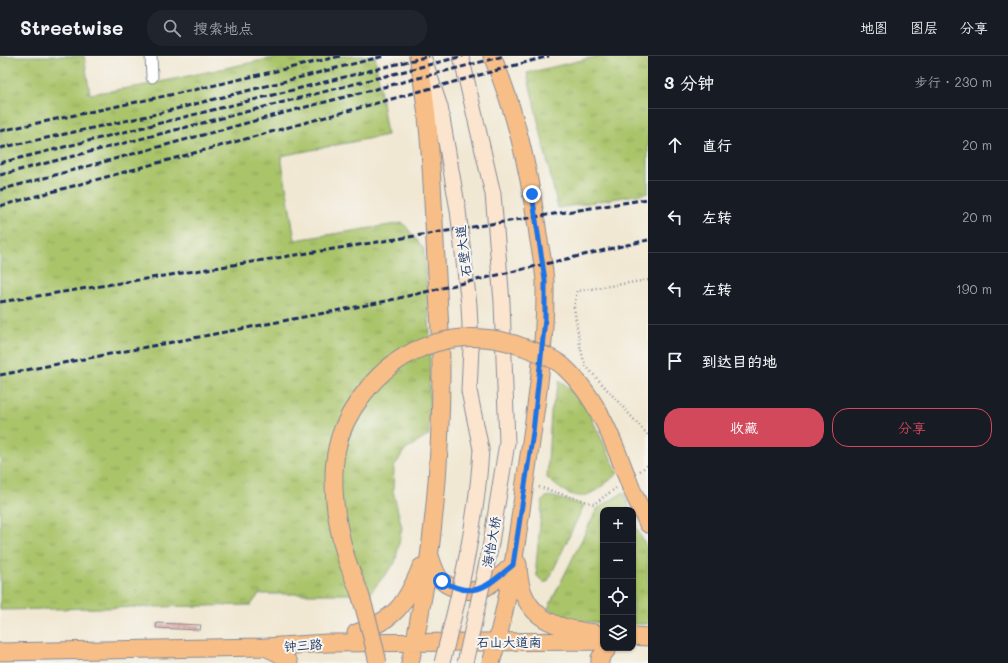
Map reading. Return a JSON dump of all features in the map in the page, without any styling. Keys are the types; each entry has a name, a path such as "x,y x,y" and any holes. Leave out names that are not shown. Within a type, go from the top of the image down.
{"main road":[{"path":"410,663 415,642 430,550 438,471 441,370 431,150 426,100 418,56"},
{"path":"491,663 497,643 513,565 533,432 545,319 545,280 522,146 507,92 492,56"},
{"path":"378,663 360,594 345,555 340,533 337,519 334,466 342,429 350,412 368,387 387,367 407,353 453,338 475,337 498,339 544,355 562,366 577,380 592,401 605,424 628,483 648,524"},
{"path":"518,530 518,575 531,608 543,619 558,627 600,634"},
{"path":"430,550 435,570 442,581 454,588 475,591 485,587 513,565"},
{"path":"327,643 372,628 389,618 404,601 412,588 430,550"},
{"path":"636,636 648,637"},
{"path":"636,641 648,640"},
{"name":"石山大道南","path":"415,642 497,643 600,641"},
{"name":"钟三路","path":"0,652 265,648 327,643 415,642"},
{"path":"265,648 280,654 289,663"},
{"path":"600,663 600,658 606,651"}],"street":[{"path":"151,56 152,77"},
{"name":"石壁大道","path":"423,56 440,107 458,210 469,305 471,347 469,391 481,449"},
{"name":"海怡大桥","path":"461,56 492,194 502,302 506,444 490,549 465,663"},
{"name":"海怡大桥","path":"442,663 466,559 477,495 481,449"}],"path":[{"path":"648,280 577,291 574,307 580,346 585,365 648,435"},
{"path":"525,483 594,504 628,483 647,466"}],"green space":[{"path":"0,56 84,56 90,94 141,86 282,56 375,56 387,135 281,156 295,240 403,223 424,249 430,333 429,435 404,451 394,467 393,491 402,528 395,563 369,594 259,594 251,605 0,610"},
{"path":"599,56 648,56 648,193 558,208 527,73"},
{"path":"560,380 577,395 590,415 618,473 599,488 584,496 576,496 568,493 547,478 551,412"},
{"path":"624,492 629,507 600,507"},
{"path":"550,496 584,505 550,577 547,582 543,582 537,576 536,566 542,502 546,497"},
{"path":"600,507 600,623 574,620 555,613 548,608 597,509"},
{"path":"636,527 648,550 648,624 636,624"}],"building":[{"path":"157,623 201,625 200,630 156,628"}],"railway":[{"path":"0,131 198,89 341,56"},
{"path":"0,148 148,116 384,56"},
{"path":"0,163 429,56"},
{"path":"0,175 463,56"},
{"path":"0,190 302,108 504,56"},
{"path":"0,206 549,56"},
{"path":"0,302 648,199"},
{"path":"0,375 382,302 648,240"}],"route":[{"path":"442,581 454,588 475,591 485,587 513,565 533,432 545,319 545,280 532,194"}]}
